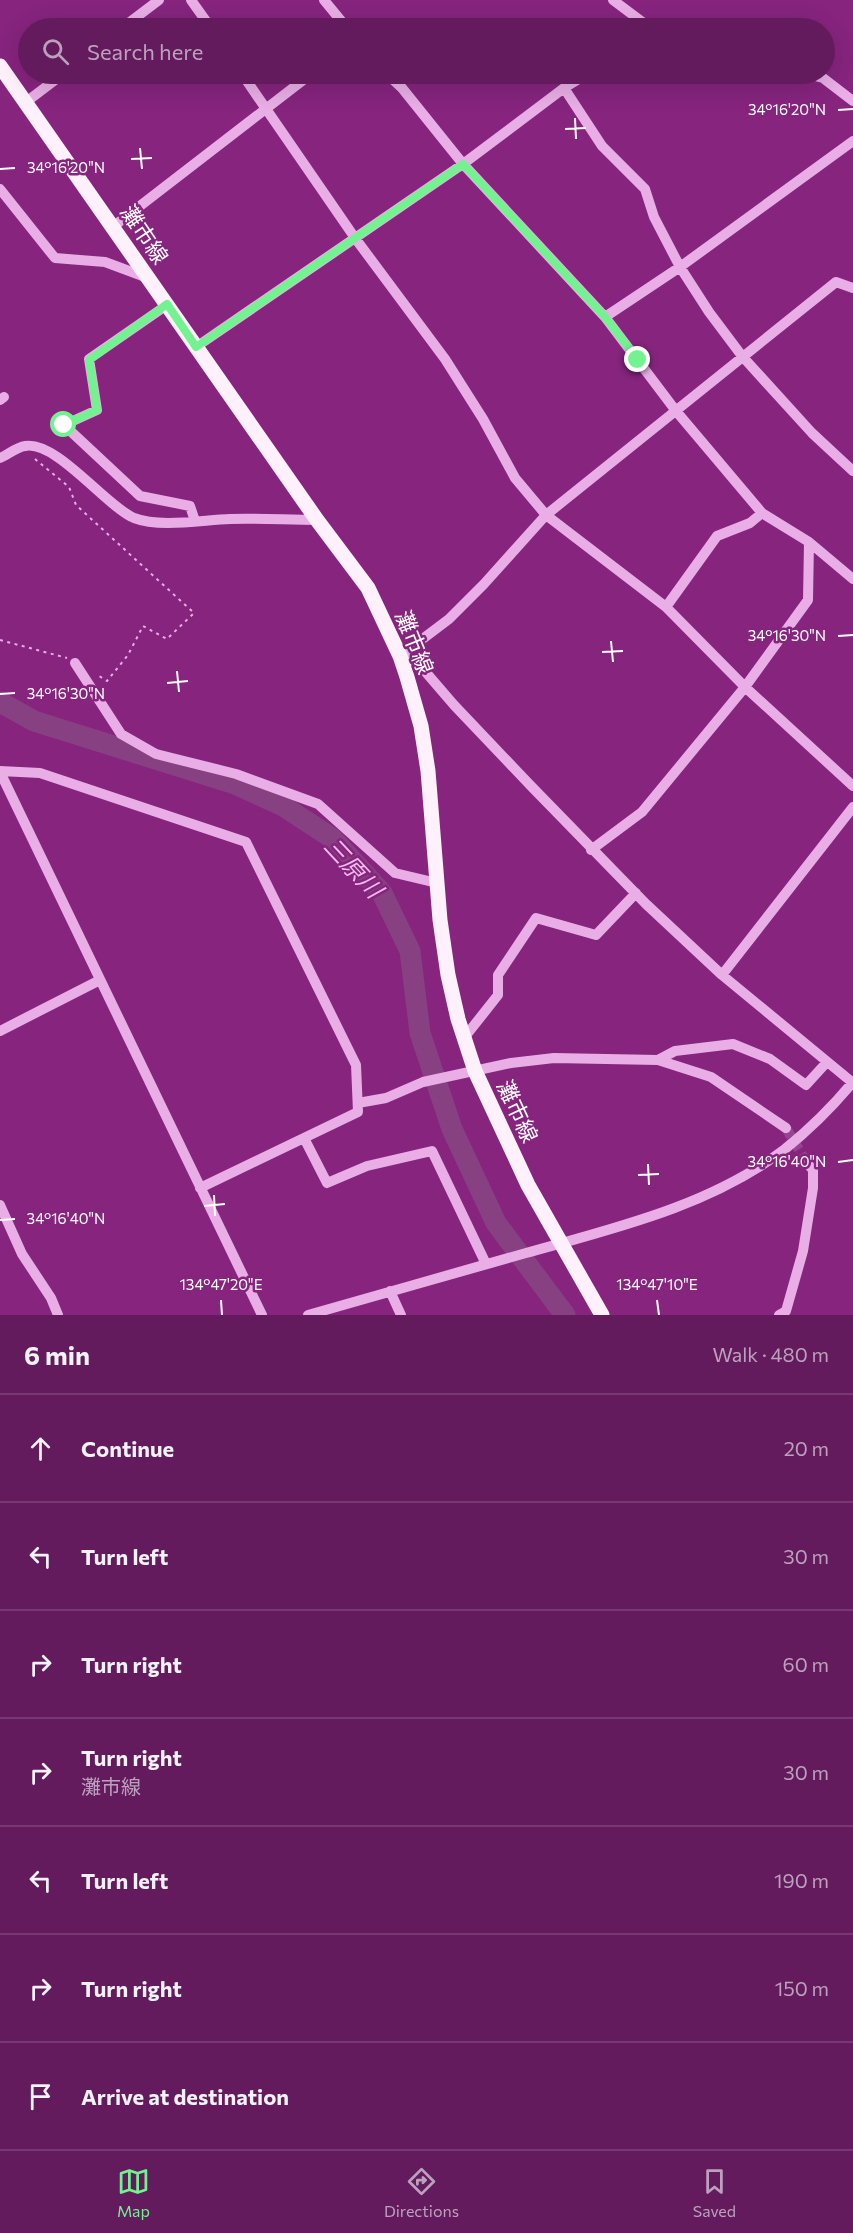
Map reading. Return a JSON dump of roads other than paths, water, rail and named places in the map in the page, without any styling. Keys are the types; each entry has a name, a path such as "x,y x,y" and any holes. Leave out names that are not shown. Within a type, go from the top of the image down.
{"main road":[{"name":"灘市線","path":"0,66 114,226 317,520 368,588 400,656 421,726 428,771 437,883 448,975 470,1071 528,1185 602,1315"}],"street":[{"path":"135,18 159,0"},
{"path":"191,0 204,18"},
{"path":"324,0 339,18"},
{"path":"613,0 637,18"},
{"path":"26,102 50,84"},
{"path":"249,84 355,238 445,359 483,419 515,478 546,515 666,607 745,687 853,786"},
{"path":"114,226 298,84"},
{"path":"398,84 463,164 605,317 676,411 762,513 809,542 853,579"},
{"path":"196,347 463,164 571,84"},
{"path":"832,84 853,101"},
{"path":"564,88 602,146 645,189 654,217 680,267 709,312 742,356 812,433 853,471"},
{"path":"605,317 680,267 853,141"},
{"path":"0,189 55,258 105,262 148,278"},
{"path":"400,656 450,619 546,515 836,282 853,288"},
{"path":"167,304 89,360 97,410 64,425 140,496 190,506 195,522"},
{"path":"1,456 25,446 41,449 79,472 121,510 135,518 150,522 229,519 317,520"},
{"path":"666,607 717,536 750,523 762,513"},
{"path":"591,850 642,812 745,687 808,600 809,542"},
{"path":"308,1315 561,1244 669,1210 705,1196 785,1149 819,1119 853,1083 722,975 591,850 454,705 417,662 400,656"},
{"path":"75,663 121,734 156,754 236,774 318,804 395,873 437,883"},
{"path":"200,1188 358,1112 356,1065 246,842 40,773 0,771 200,1188 262,1315"},
{"path":"722,975 853,807"},
{"path":"464,1038 498,995 498,975 536,918 596,935 636,893"},
{"path":"0,1031 100,980"},
{"path":"658,1060 675,1051 733,1044 770,1059 790,1076 806,1085 827,1062"},
{"path":"358,1103 386,1098 423,1082 511,1063 554,1058 658,1060 711,1077 786,1128"},
{"path":"304,1138 327,1183 367,1166 432,1151 491,1263"},
{"path":"779,1315 786,1311 803,1251 813,1188 813,1170 807,1163"},
{"path":"0,1205 22,1254 51,1298 58,1315"},
{"path":"390,1292 401,1315"}],"waterway":[{"name":"三原川","path":"0,702 34,721 235,784 283,806 332,838 382,893 410,951 420,1033 452,1129 496,1223 565,1315"}],"tunnel":[{"path":"786,1128 807,1163"}]}
